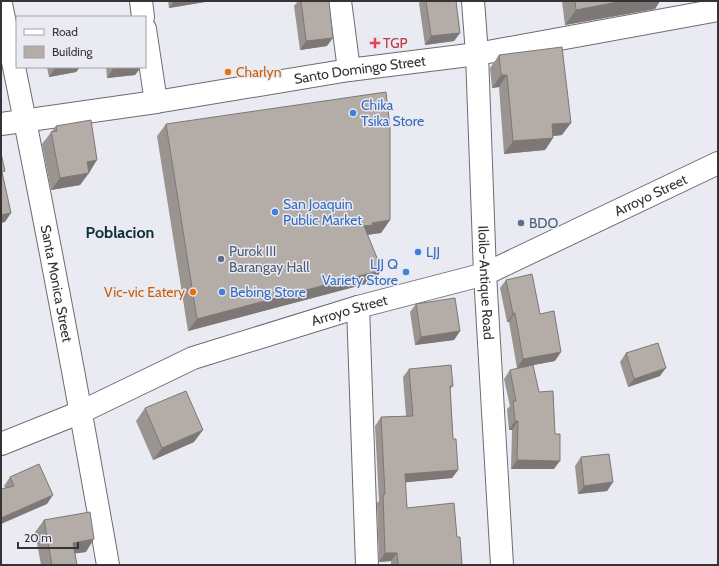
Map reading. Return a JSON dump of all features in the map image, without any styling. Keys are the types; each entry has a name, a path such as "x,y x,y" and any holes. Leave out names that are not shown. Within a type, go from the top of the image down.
{"street":[{"path":"141,1 143,16"},
{"path":"340,1 349,70"},
{"name":"Iloilo-Antique Road","path":"472,1 477,54 485,274 502,565"},
{"name":"Santa Monica Street","path":"1,4 26,121 81,412 108,565"},
{"name":"Santo Domingo Street","path":"1,124 156,102 349,70 477,54 718,10"},
{"path":"146,36 156,102"},
{"name":"Arroyo Street","path":"1,444 81,412 192,358 358,307 485,274 718,163"},
{"path":"358,307 367,565"}],"building":[{"path":"301,1 329,1 333,38 306,41"},
{"path":"426,1 456,1 460,33 431,36"},
{"path":"575,1 623,1 576,10"},
{"path":"562,47 571,123 552,124 553,138 513,141 507,75 501,75 499,55"},
{"name":"San Joaquin Public Market","path":"386,92 390,127 390,220 364,226 382,270 197,319 166,124"},
{"path":"91,120 97,160 87,162 89,173 60,178 51,132 57,131 56,126"},
{"path":"1,153 5,171 2,172 11,213 1,215"},
{"path":"532,274 540,314 554,311 561,352 523,359 515,313 513,314 506,280"},
{"path":"455,298 460,331 421,337 416,304"},
{"path":"658,343 666,368 634,379 626,353"},
{"path":"451,365 453,386 450,386 453,439 456,439 458,470 405,474 407,508 454,503 457,537 460,537 462,565 398,565 397,553 385,553 383,495 385,494 381,417 413,416 409,369"},
{"path":"533,365 539,392 553,391 555,434 560,434 560,461 517,460 518,421 515,421 513,401 516,401 510,370"},
{"path":"186,391 203,430 162,448 145,408"},
{"path":"609,454 613,482 584,486 581,457"},
{"path":"39,464 53,495 1,518 1,489 14,486 10,477"},
{"path":"90,512 94,539 73,543 77,565 52,565 44,520"}],"place":[{"name":"TGP","path":"375,43"},
{"name":"Charlyn","path":"228,72"},
{"name":"Chika Tsika Store","path":"353,113"},
{"name":"San Joaquin Public Market","path":"275,212"},
{"name":"BDO","path":"521,223"},
{"name":"LJJ","path":"418,252"},
{"name":"Purok III Barangay Hall","path":"221,259"},
{"name":"LJJ Q Variety Store","path":"406,272"},
{"name":"Vic-vic Eatery","path":"193,292"},
{"name":"Bebing Store","path":"222,292"}],"district":[{"name":"Poblacion","path":"120,232"}]}
